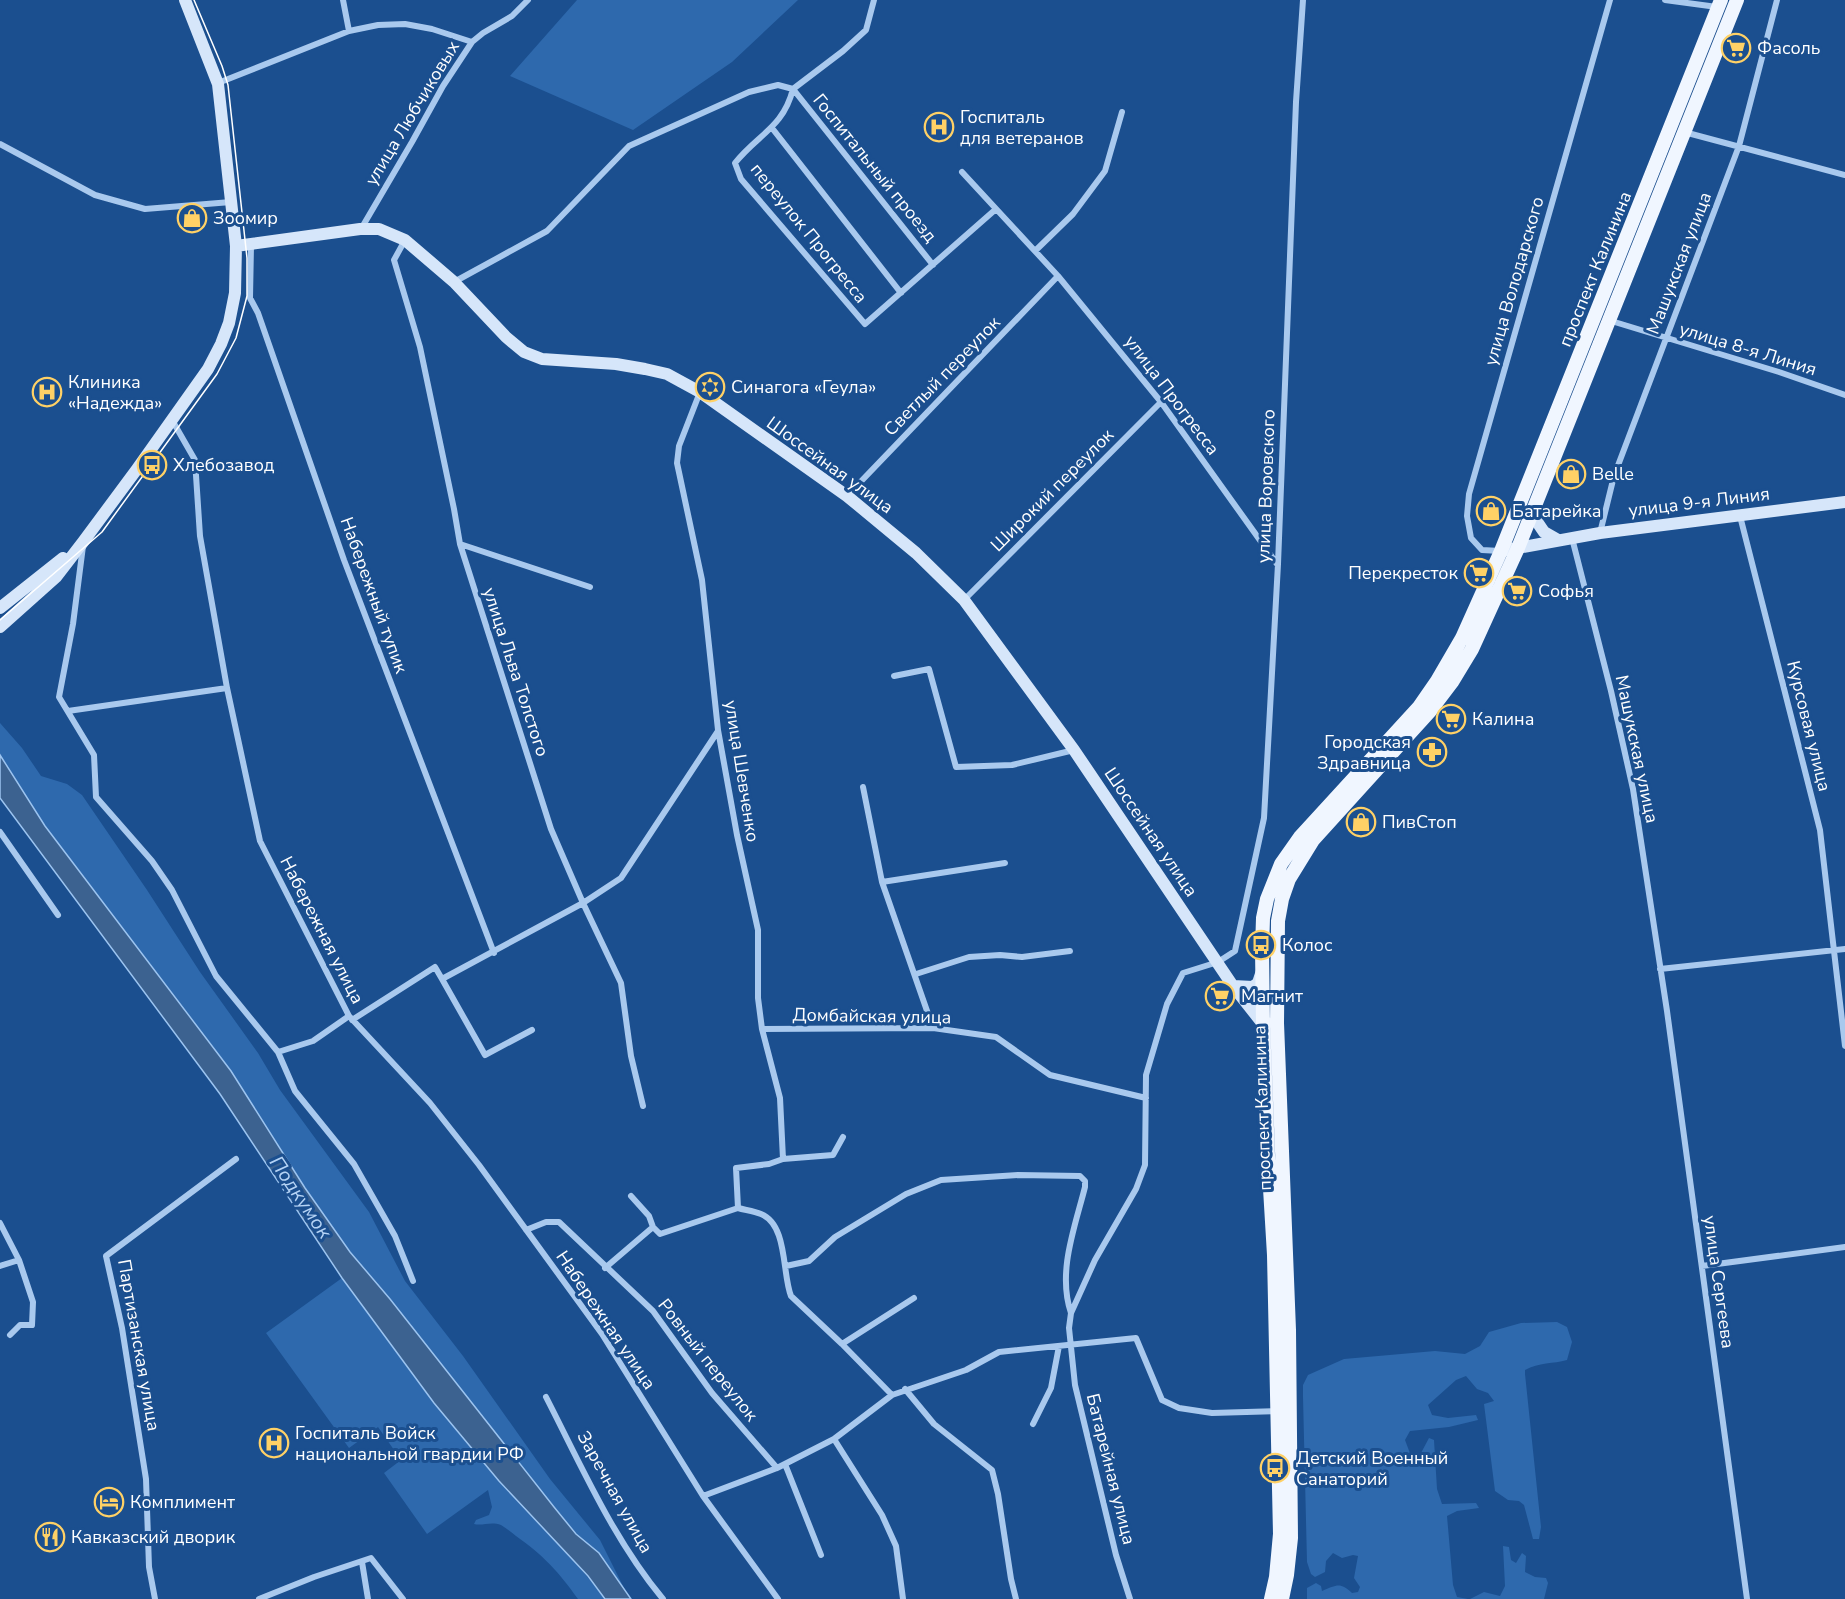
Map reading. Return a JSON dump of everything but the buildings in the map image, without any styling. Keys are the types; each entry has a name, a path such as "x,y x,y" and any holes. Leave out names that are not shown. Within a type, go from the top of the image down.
{"main road":[{"path":"2,621 56,577 83,542 138,469 208,369 230,323 235,293 236,246 218,84 185,0"},
{"name":"проспект Калинина","path":"1282,1599 1291,1538 1290,1400 1270,1023 1262,970 1263,918 1267,899 1281,864 1319,815 1419,707 1462,638 1727,5"},
{"name":"проспект Калинина","path":"1271,1599 1276,1577 1280,1534 1274,1255 1268,1155 1270,1023 1278,921 1282,899 1293,870 1313,840 1430,711 1452,682 1472,649 1518,548 1684,132 1727,5"},
{"name":"Шоссейная улица","path":"236,246 360,229 379,229 405,240 454,282 506,337 524,352 542,359 607,363 667,375 700,392 847,496 916,553 964,600 1074,750 1233,986 1270,1023"},
{"name":"улица 9-я Линия","path":"1518,548 1571,537 1845,502"},
{"path":"1531,513 1544,532 1558,540"},
{"path":"0,608 83,542"},
{"path":"1500,551 1518,548"},
{"path":"1233,986 1253,987 1258,983 1262,970"}],"street":[{"path":"343,0 349,31"},
{"name":"улица Любчиковых","path":"360,229 443,86 472,42 513,16 528,0"},
{"path":"874,0 866,30 843,51 793,89 789,106 772,128 901,293"},
{"name":"улица Воровского","path":"1218,962 1235,951 1264,818 1278,564 1296,102 1303,0"},
{"name":"улица Володарского","path":"1500,551 1482,550 1471,538 1467,516 1469,494 1610,0"},
{"path":"1665,0 1727,5"},
{"name":"Машукская улица","path":"1600,533 1614,476 1739,146 1777,0"},
{"path":"218,84 349,31 378,25 405,24 432,29 472,42"},
{"path":"454,282 547,231 629,146 748,92 778,85 793,89"},
{"name":"Госпитальный проезд","path":"793,89 933,265"},
{"path":"1035,251 1073,214 1105,171 1122,112"},
{"name":"переулок Прогресса","path":"772,128 746,149 735,163 741,179 865,324 996,209"},
{"path":"1684,132 1845,175"},
{"path":"0,144 95,195 145,208 231,202"},
{"name":"улица Прогресса","path":"962,172 1058,276 1161,402 1278,564"},
{"name":"улица Льва Толстого","path":"405,240 394,260 420,346 460,544 551,829 621,983 631,1056 642,1106"},
{"name":"Набережный тупик","path":"251,243 250,298 258,313 344,560 494,953"},
{"name":"Светлый переулок","path":"847,496 1058,276"},
{"name":"улица 8-я Линия","path":"1608,320 1779,372 1845,395"},
{"name":"улица Шевченко","path":"700,392 679,446 677,463 702,580 718,730 737,835 758,930 758,998 762,1029 780,1098 783,1159"},
{"name":"Широкий переулок","path":"964,600 1161,402"},
{"name":"Набережная улица","path":"172,419 195,460 200,536 227,688 260,841 350,1018 430,1103 479,1165 602,1334 703,1496 778,1599"},
{"name":"Курсовая улица","path":"1740,516 1820,830 1845,1046"},
{"name":"Машукская улица","path":"1571,537 1611,691 1633,789 1660,969"},
{"path":"83,542 73,624 59,697 94,755 96,796 152,861 172,890 216,976 278,1052 295,1091 354,1164 395,1236 413,1281"},
{"path":"460,544 590,586"},
{"path":"894,676 929,669 956,767 1012,765 1074,750"},
{"path":"68,711 227,688"},
{"path":"442,979 583,903 621,878 718,730"},
{"path":"863,787 882,882 933,1028"},
{"path":"0,832 58,915"},
{"path":"882,882 1005,863"},
{"path":"1660,969 1832,948 1845,949"},
{"path":"916,974 969,957 1000,955 1022,957 1070,951"},
{"path":"1071,1313 1095,1260 1136,1189 1145,1165 1146,1075 1167,1004 1183,973 1218,962"},
{"path":"278,1052 313,1041 435,967 485,1055 532,1030"},
{"name":"улица Сергеева","path":"1660,969 1747,1599"},
{"name":"Домбайская улица","path":"762,1029 933,1028 996,1037 1050,1076 1146,1098"},
{"path":"738,1208 736,1168 769,1164 783,1159 833,1155 843,1137"},
{"name":"Партизанская улица","path":"155,1599 149,1567 146,1479 122,1328 106,1256 236,1159"},
{"path":"786,1266 809,1262 835,1237 906,1194 941,1180 1018,1175 1080,1176 1085,1181 1065,1274 1066,1299 1071,1313 1070,1344"},
{"path":"631,1196 649,1216 653,1227 660,1234 738,1208 764,1214 774,1226 784,1251 787,1286 791,1296 892,1395"},
{"name":"Ровный переулок","path":"526,1230 546,1222 559,1222 653,1311 712,1393 777,1468"},
{"path":"0,1223 19,1260 33,1302 32,1325 20,1325 10,1335"},
{"path":"605,1268 653,1227"},
{"path":"1701,1266 1845,1247"},
{"path":"0,1266 19,1260"},
{"path":"842,1344 914,1298"},
{"path":"703,1496 777,1468 834,1439 892,1395 966,1370 999,1352 1136,1338 1162,1400 1179,1408 1212,1413 1277,1411"},
{"name":"Батарейная улица","path":"1070,1344 1075,1385 1116,1555 1130,1599"},
{"path":"1033,1424 1051,1388 1059,1346"},
{"path":"905,1389 934,1424 992,1470 1016,1599"},
{"name":"Заречная улица","path":"546,1396 618,1532 663,1599"},
{"path":"834,1439 882,1515 896,1546 903,1599"},
{"path":"785,1464 821,1554"},
{"path":"259,1599 371,1558 403,1599"},
{"path":"362,1562 368,1599"}],"shaded area":[{"path":"577,0 798,0 732,62 633,130 510,76"},
{"path":"0,723 22,748 41,776 67,784 82,795 200,972 258,1053 280,1090 369,1212 405,1281 463,1356 550,1479 600,1540 626,1592 599,1553 576,1534 390,1299 350,1252 305,1188 231,1071 45,826 0,755"},
{"path":"342,1278 457,1431 605,1599 578,1599 550,1564 507,1529 497,1524 474,1524 476,1520 489,1515 492,1507 488,1490 427,1534 384,1473 401,1460 378,1427 349,1448 266,1333"},
{"path":"1557,1322 1567,1327 1572,1342 1567,1360 1525,1370 1541,1527 1539,1539 1533,1539 1524,1505 1519,1501 1508,1500 1495,1491 1484,1404 1494,1401 1488,1393 1477,1389 1466,1376 1456,1380 1428,1405 1432,1415 1448,1418 1476,1415 1478,1420 1449,1427 1410,1431 1405,1440 1411,1456 1421,1453 1429,1438 1434,1440 1437,1489 1442,1504 1476,1503 1479,1508 1457,1511 1447,1516 1453,1585 1457,1597 1468,1599 1307,1599 1307,1588 1316,1583 1321,1586 1322,1591 1338,1586 1352,1593 1358,1592 1360,1587 1354,1578 1358,1556 1342,1558 1333,1553 1326,1561 1325,1572 1315,1577 1311,1574 1307,1562 1303,1385 1308,1375 1344,1359 1435,1351 1465,1354 1480,1346 1489,1332 1521,1323"},
{"path":"1503,1546 1509,1547 1511,1560 1516,1563 1522,1553 1526,1556 1525,1572 1535,1577 1546,1578 1548,1583 1544,1599 1470,1599 1484,1592 1500,1596 1505,1586"}],"water":[{"name":"Подкумок","path":"0,755 45,826 231,1071 305,1188 350,1252 390,1299 576,1534 599,1553 631,1599 605,1599 588,1576 499,1481 434,1403 342,1278 220,1094 0,798"}],"tram line":[{"path":"0,620 102,532 217,374 236,338 247,296 247,258 228,85 194,0"}],"place":[{"name":"Фасоль","path":"1736,48"},
{"name":"Госпиталь для ветеранов","path":"939,127"},
{"name":"Зоомир","path":"192,218"},
{"name":"Синагога «Геула»","path":"710,387"},
{"name":"Клиника «Надежда»","path":"47,392"},
{"name":"Хлебозавод","path":"152,465"},
{"name":"Belle","path":"1571,474"},
{"name":"Батарейка","path":"1491,511"},
{"name":"Перекресток","path":"1479,573"},
{"name":"Софья","path":"1517,591"},
{"name":"Калина","path":"1451,719"},
{"name":"Городская Здравница","path":"1432,752"},
{"name":"ПивСтоп","path":"1361,822"},
{"name":"Колос","path":"1261,945"},
{"name":"Магнит","path":"1220,996"},
{"name":"Госпиталь Войск национальной гвардии РФ","path":"274,1443"},
{"name":"Детский Военный Санаторий","path":"1275,1468"},
{"name":"Комплимент","path":"109,1502"},
{"name":"Кавказский дворик","path":"50,1537"}]}
